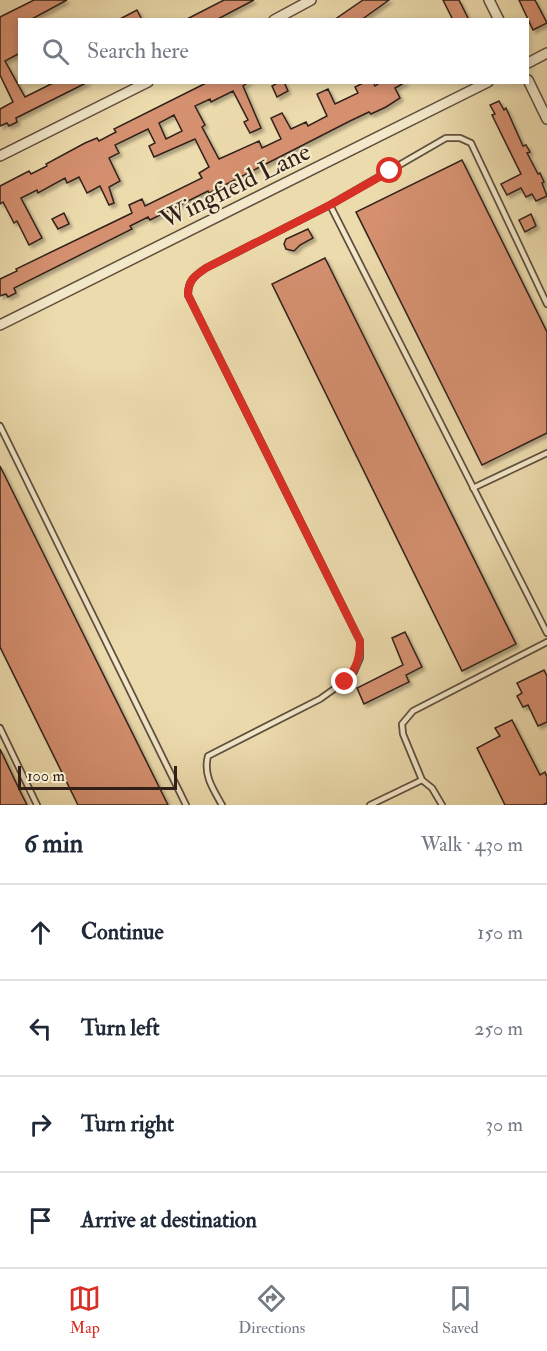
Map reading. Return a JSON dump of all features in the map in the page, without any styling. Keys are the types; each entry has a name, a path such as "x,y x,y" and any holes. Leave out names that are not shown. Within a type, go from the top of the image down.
{"street":[{"path":"278,18 311,0"},
{"path":"489,0 498,18"},
{"path":"529,62 547,53"},
{"path":"529,82 547,119"},
{"path":"0,156 144,84"},
{"name":"Wingfield Lane","path":"0,325 484,84"}],"lane":[{"path":"222,805 208,778 205,767 208,756 320,699 345,682 354,672 360,658 360,641 188,295 188,286 193,277 206,268 330,205 446,138 460,138 471,143 547,304"},
{"path":"330,205 547,633"},
{"path":"0,426 186,805"},
{"path":"473,488 547,453"},
{"path":"441,805 432,788 422,780 403,734 402,724 413,711 547,642"},
{"path":"0,728 38,805"},
{"path":"370,805 422,780"}],"building":[{"path":"34,0 67,0 34,18 18,18 18,54 5,61 25,97 51,84 84,84 16,118 17,122 9,126 7,123 0,126 0,109 13,102 0,75 0,17"},
{"path":"224,0 254,0 220,18 189,18"},
{"path":"363,0 389,0 364,18 337,18"},
{"path":"443,0 459,0 468,18 452,18"},
{"path":"519,0 535,0 547,23 533,30"},
{"path":"137,10 141,18 122,18"},
{"path":"204,84 246,84 243,86 261,128 250,133 244,122 248,120 233,91 211,102 210,99 195,106 205,125 202,127 219,159 259,141 262,148 281,139 271,118 282,113 291,129 306,122 308,126 327,116 317,94 328,89 335,104 358,93 355,87 361,84 374,84 375,86 402,84 395,88 400,98 386,107 350,121 209,193 208,191 150,220 148,217 130,226 132,229 14,288 16,293 8,297 6,294 0,296 0,279 17,271 16,269 132,213 129,205 142,199 145,206 202,178 199,173 209,167 195,139 154,157 149,146 155,143 148,129 115,145 119,153 109,158 120,181 109,187 114,203 109,205 100,186 87,193 79,177 67,183 65,178 38,193 37,190 21,198 42,238 29,245 17,221 14,223 3,202 0,204 0,186 29,171 31,174 47,166 46,164 85,143 97,138 99,141 116,132 114,129","holes":["174,115 182,131 166,139 159,123"]},
{"path":"285,84 288,91 277,97 272,86"},
{"path":"499,101 504,110 506,108 523,146 526,145 530,152 527,153 544,182 542,183 547,196 536,201 532,194 526,197 521,188 507,195 501,184 521,174 492,115 495,114 490,105"},
{"path":"462,160 547,332 547,433 482,465 356,212"},
{"path":"64,213 69,224 58,229 52,219"},
{"path":"531,214 536,226 525,232 519,220"},
{"path":"308,229 313,238 294,251 286,249 284,244 286,239"},
{"path":"325,258 516,644 462,671 272,284"},
{"path":"0,466 168,805 78,805 0,647"},
{"path":"405,632 422,667 406,675 409,682 364,704 357,688 403,665 392,638"},
{"path":"544,670 547,676 547,722 538,726 528,705 523,707 517,696 522,693 517,683"},
{"path":"512,720 540,775 545,772 547,777 547,803 543,805 505,805 477,748 500,736 495,728"},
{"path":"0,749 21,793 27,805 0,805"}],"route":[{"path":"345,682 354,672 360,658 360,641 188,295 188,286 193,277 206,268 330,205 390,171"}]}
